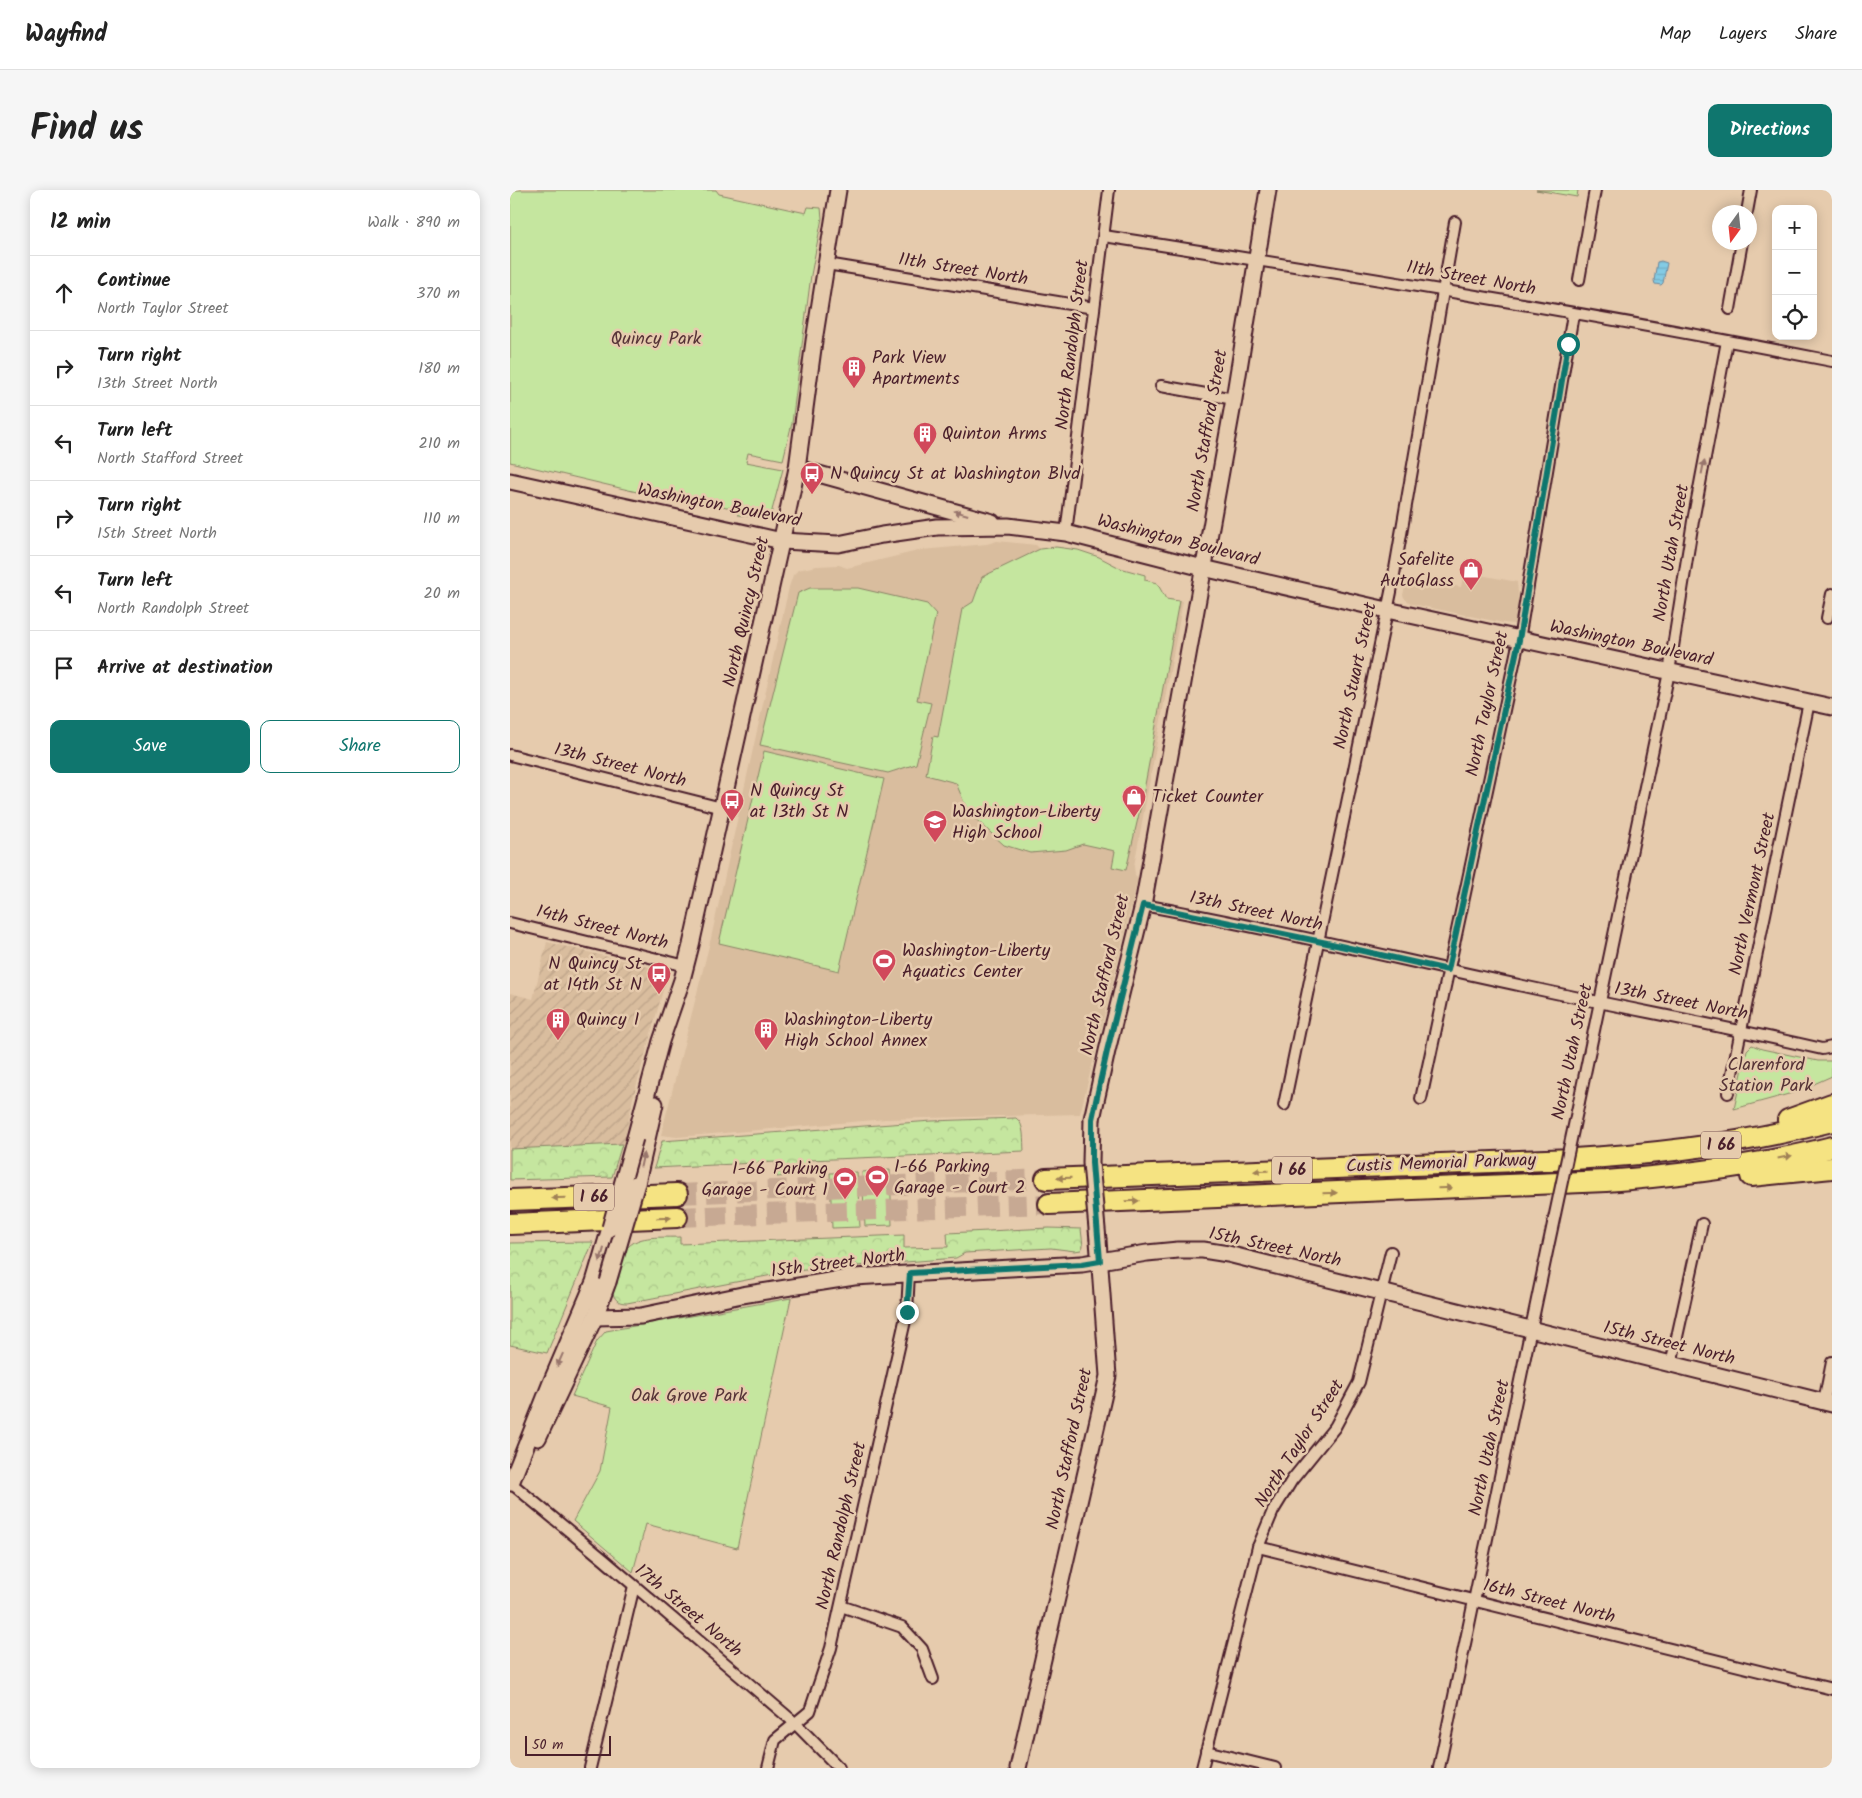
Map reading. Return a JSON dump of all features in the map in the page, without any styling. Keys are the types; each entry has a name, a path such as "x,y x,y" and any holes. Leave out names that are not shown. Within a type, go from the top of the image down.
{"highway":[{"path":"1607,1157 1676,1142 1761,1127 1832,1104"},
{"name":"Custis Memorial Parkway","path":"1046,1179 1607,1157 1711,1147 1771,1136 1832,1121"},
{"name":"Custis Memorial Parkway","path":"1048,1204 1575,1184 1690,1174 1758,1163 1832,1147"},
{"path":"1475,1187 1566,1194 1607,1192 1832,1168"},
{"name":"I 66","path":"510,1200 678,1194"},
{"name":"I 66","path":"510,1224 677,1217"}],"main road":[{"name":"North Quincy Street","path":"510,1484 536,1443 588,1316 637,1183 641,1138 661,1041 684,973 798,468 814,341 838,190"},
{"name":"North Stafford Street","path":"1018,1768 1108,1376 1092,1163 1092,1119 1143,905 1202,568 1234,399 1255,259 1268,190"},
{"path":"798,468 1008,526"},
{"name":"Washington Boulevard","path":"510,481 782,541 838,544 882,535 937,528 1008,526 1066,533 1202,568 1519,640 1832,707"},
{"name":"15th Street North","path":"588,1316 641,1316 742,1295 854,1277 1082,1264 1147,1253 1203,1250 1228,1254 1381,1291 1828,1403"}],"street":[{"name":"North Randolph Street","path":"1066,533 1110,190"},
{"path":"1579,280 1595,190"},
{"path":"1748,205 1751,190"},
{"name":"North Stuart Street","path":"1284,1105 1387,610 1455,222"},
{"name":"11th Street North","path":"1104,236 1255,259 1832,360"},
{"path":"1730,308 1741,250"},
{"name":"11th Street North","path":"827,264 1094,308"},
{"name":"North Taylor Street","path":"1421,1099 1519,640 1573,314"},
{"name":"North Utah Street","path":"1439,1768 1669,672 1693,521 1727,341"},
{"path":"1161,386 1234,399"},
{"path":"1827,618 1832,594"},
{"name":"North Vermont Street","path":"1728,1093 1810,702"},
{"name":"13th Street North","path":"510,755 722,808"},
{"name":"13th Street North","path":"1143,905 1600,1003 1741,1030 1822,1049 1832,1047"},
{"name":"14th Street North","path":"510,923 684,973"},
{"path":"1671,1364 1702,1224"},
{"name":"North Taylor Street","path":"1202,1768 1258,1547 1273,1511 1292,1480 1335,1427 1359,1382 1392,1252"},
{"name":"North Randolph Street","path":"768,1768 775,1740 810,1711 831,1648 907,1312 910,1273"},
{"path":"1828,1403 1832,1362"},
{"name":"17th Street North","path":"510,1484 634,1586 795,1723 840,1768"},
{"name":"16th Street North","path":"1258,1547 1832,1688"},
{"path":"590,1768 634,1586"},
{"path":"841,1606 902,1627 922,1649 933,1679"},
{"path":"1206,1750 1275,1768"}],"shaded area":[{"name":"Washington-Liberty High School","path":"997,541 1036,545 1040,549 1056,547 1078,550 1099,557 1120,568 1145,575 1145,580 1157,583 1166,599 1183,601 1134,866 1135,875 1138,879 1080,1114 886,1119 677,1137 661,1135 711,938 793,575 798,570 817,566 839,565 847,568 922,550 987,544"},
{"path":"1464,572 1517,582 1519,603 1515,624 1412,604 1403,595 1407,578 1461,587"},
{"path":"547,942 657,969 667,976 633,1098 624,1144 510,1149 510,993 533,999"}],"green space":[{"name":"Quincy Park","path":"510,190 716,190 719,194 806,213 808,207 821,208 822,218 811,275 792,423 783,460 748,453 746,462 783,469 770,518 738,515 736,509 699,501 658,497 510,462"},
{"path":"1536,190 1578,190 1577,197"},
{"path":"1056,547 1078,550 1099,557 1120,568 1145,575 1145,580 1157,583 1166,599 1179,601 1142,801 1126,870 1112,867 1115,851 1083,844 1066,850 1030,853 1004,845 968,812 956,783 926,775 933,736 938,737 962,609 973,602 982,577 1040,549"},
{"path":"810,588 858,588 927,604 936,614 917,700 931,703 916,764 888,773 760,745 798,593"},
{"path":"764,751 884,779 839,971 719,943"},
{"name":"Clarenford Station Park","path":"1752,1045 1762,1049 1818,1061 1832,1061 1832,1076 1796,1092 1734,1109 1747,1050"},
{"path":"1016,1118 1022,1128 1024,1151 809,1160 810,1174 777,1177 775,1162 654,1168 662,1141 932,1121"},
{"path":"622,1144 612,1177 510,1180 510,1149"},
{"name":"I-66 Parking Garage - Court 2","path":"890,1170 892,1225 865,1226 862,1172"},
{"name":"I-66 Parking Garage - Court 1","path":"857,1172 860,1227 832,1228 830,1173"},
{"path":"1049,1228 1081,1229 1083,1246 1081,1250 1051,1248 965,1253 956,1258 793,1271 627,1303 618,1301 613,1294 627,1248 644,1239 680,1237 680,1244 904,1235 904,1248 948,1247 947,1233"},
{"path":"593,1242 547,1353 510,1345 510,1243"},
{"name":"Oak Grove Park","path":"791,1298 737,1548 646,1524 633,1572 573,1521 600,1471 612,1407 572,1396 597,1341 606,1331"}],"water":[{"path":"1657,262 1667,263 1661,285 1655,284 1654,281"}],"tunnel":[{"path":"677,1194 1046,1179"},
{"path":"677,1217 1049,1204"}],"place":[{"name":"Park View Apartments","path":"854,389"},
{"name":"Quinton Arms","path":"925,455"},
{"name":"N Quincy St at Washington Blvd","path":"812,495"},
{"name":"Safelite AutoGlass","path":"1471,591"},
{"name":"Ticket Counter","path":"1134,818"},
{"name":"N Quincy St at 13th St N","path":"732,822"},
{"name":"Washington-Liberty High School","path":"935,843"},
{"name":"Washington-Liberty Aquatics Center","path":"884,982"},
{"name":"N Quincy St at 14th St N","path":"659,995"},
{"name":"Quincy I","path":"558,1041"},
{"name":"Washington-Liberty High School Annex","path":"766,1051"},
{"name":"I-66 Parking Garage - Court 2","path":"877,1198"},
{"name":"I-66 Parking Garage - Court 1","path":"845,1200"}],"route":[{"path":"907,1312 910,1273 1082,1264 1100,1261 1092,1163 1092,1119 1143,905 1448,970 1519,640 1568,344"}]}
